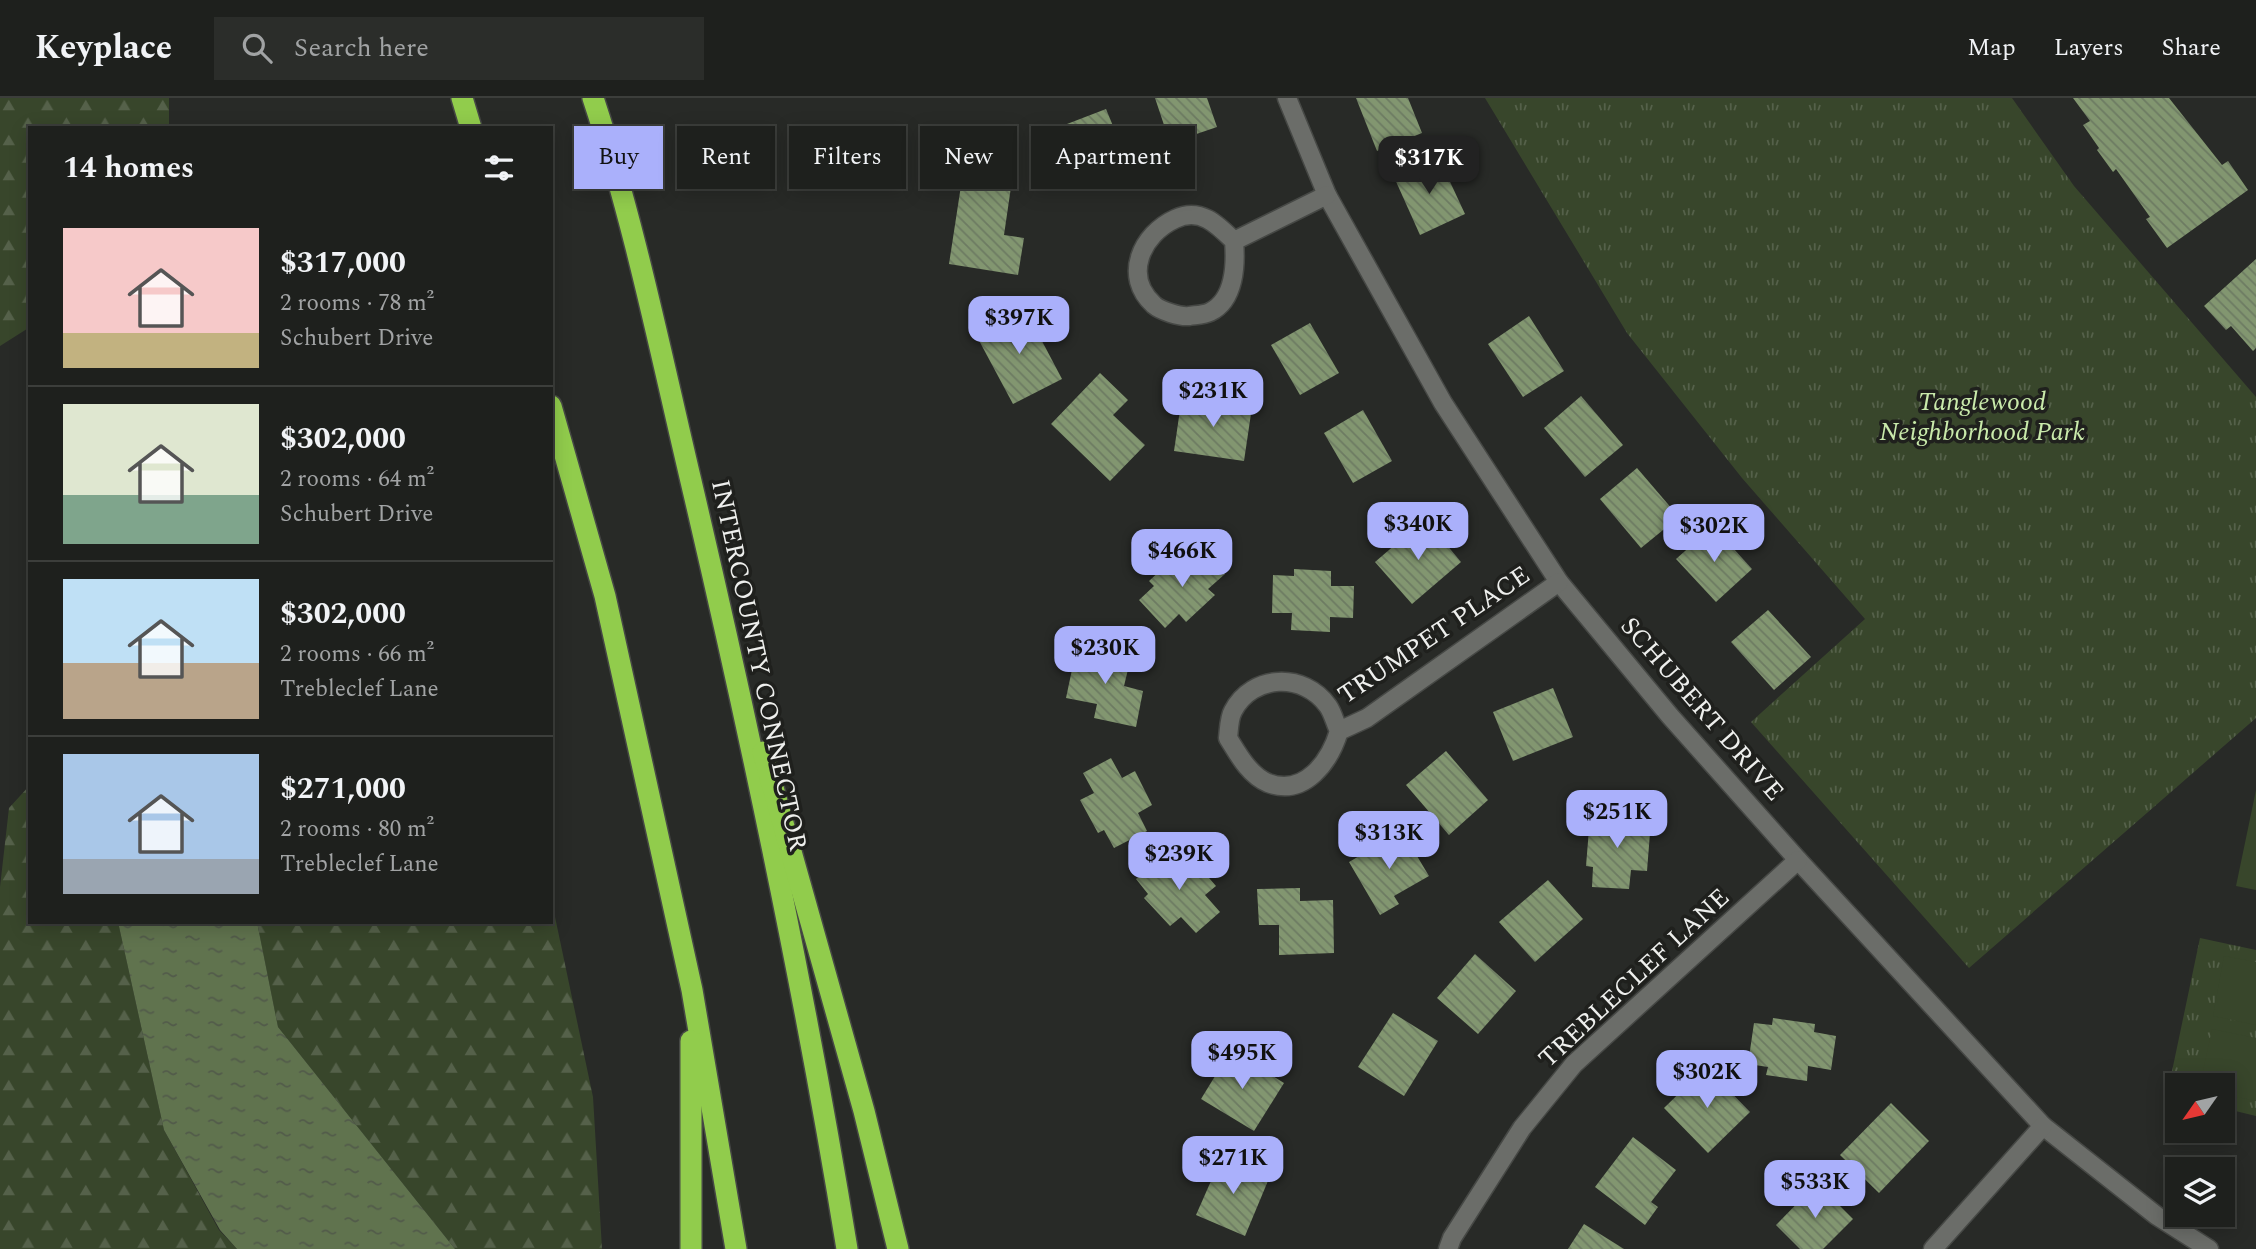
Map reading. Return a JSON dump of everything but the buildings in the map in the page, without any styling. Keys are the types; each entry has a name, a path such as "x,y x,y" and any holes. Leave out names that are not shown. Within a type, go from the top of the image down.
{"highway":[{"path":"462,98 470,126"},
{"name":"INTERCOUNTY CONNECTOR","path":"593,98 617,168 712,572 822,1095 846,1249"},
{"path":"553,414 605,596 692,990 736,1249"},
{"path":"712,572 864,1111 898,1249"},
{"path":"691,1249 692,990"}],"street":[{"name":"SCHUBERT DRIVE","path":"1287,98 1327,195 1443,403 1559,582 1670,716 1798,860 2043,1126 2157,1216 2210,1249"},
{"path":"1234,241 1327,195"},
{"path":"1186,214 1211,219 1234,241 1236,268 1224,299 1210,312 1182,317 1154,306 1141,286 1137,259 1149,237 1165,224 1186,214"},
{"name":"TRUMPET PLACE","path":"1339,731 1328,705 1305,686 1274,680 1251,689 1232,712 1228,738 1245,765 1268,783 1295,786 1315,774 1332,754 1339,731 1367,718 1559,582"},
{"name":"TREBLECLEF LANE","path":"1448,1249 1452,1238 1522,1128 1574,1064 1798,860"},
{"path":"1933,1249 2043,1126"}],"green space":[{"path":"0,98 169,98 169,126 28,126 28,328 0,346"},
{"name":"Tanglewood Neighborhood Park","path":"1485,98 2012,98 2074,186 2256,397 2256,718 1969,968 1751,722 1865,619 1742,478 1627,333"},
{"path":"28,787 28,924 118,924 164,1130 219,1230 237,1249 0,1249 0,887 9,808"},
{"path":"2256,790 2256,890 2236,886"},
{"path":"553,907 593,1097 602,1249 455,1249 278,1027 257,924 553,924"},
{"path":"2200,938 2256,950 2256,1116 2235,1111 2235,1073 2172,1073"},
{"path":"2224,956 2256,962 2256,1025 2213,1016"},
{"path":"2212,1029 2256,1038 2256,1101 2235,1097 2235,1073 2203,1073"}],"water":[{"path":"118,924 257,924 278,1027 455,1249 237,1249 220,1230 164,1130"}]}
